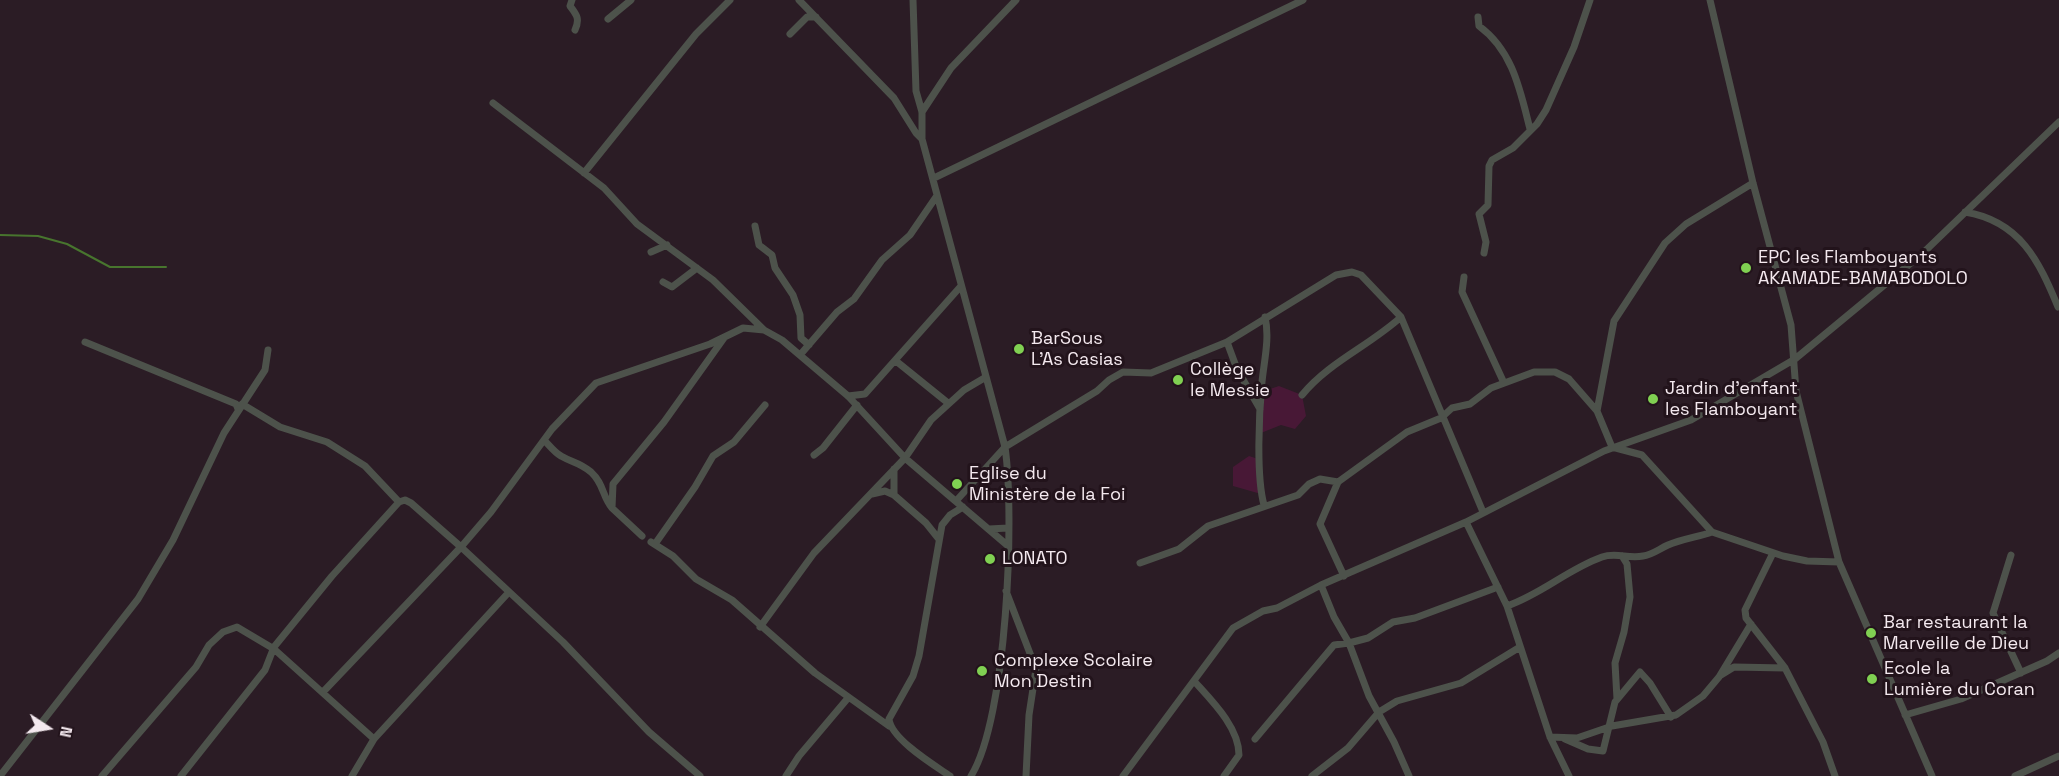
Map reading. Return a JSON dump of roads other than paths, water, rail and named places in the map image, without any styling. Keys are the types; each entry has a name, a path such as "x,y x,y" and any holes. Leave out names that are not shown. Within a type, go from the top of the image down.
{"street":[{"path":"572,0 570,6 577,16 578,23 575,30"},
{"path":"608,19 631,0"},
{"path":"584,173 696,34 730,0"},
{"path":"799,0 894,98 922,139"},
{"path":"913,0 916,91 922,112 922,139 1005,447 1008,469 1008,528 998,679 988,735 971,776"},
{"path":"922,112 951,68 1016,0"},
{"path":"934,178 1303,0"},
{"path":"1484,253 1486,242 1479,214 1488,205 1489,166 1500,153 1513,148 1546,110 1574,47 1590,0"},
{"path":"1710,0 1753,183 1791,325 1796,391 1839,562 1932,776"},
{"path":"790,34 796,25 807,17 816,17"},
{"path":"1478,17 1479,26 1494,37 1504,50 1516,77 1530,129"},
{"path":"493,104 604,189 637,224 697,268 764,330 800,355 848,396 905,458 1007,545"},
{"path":"1123,776 1233,628 1321,585 1466,522 1612,447 1691,420 1795,359 1923,253 2059,123"},
{"path":"1597,411 1614,321 1662,247 1686,224 1753,183"},
{"path":"800,355 837,312 854,299 882,260 910,235 936,196"},
{"path":"1965,212 1981,215 2009,229 2038,261 2058,308"},
{"path":"755,226 759,244 772,255 775,268 793,295 800,315 801,338 809,345"},
{"path":"651,252 667,245"},
{"path":"663,282 672,287 697,268"},
{"path":"956,501 1005,447 1124,372 1151,373 1227,342 1336,275 1352,272 1361,276 1401,317 1483,512"},
{"path":"1464,277 1462,292 1504,384"},
{"path":"814,455 859,408 865,394 961,286"},
{"path":"1264,505 1261,494 1261,410 1268,328 1265,317"},
{"path":"1302,394 1317,377 1370,344 1401,317"},
{"path":"323,692 461,547 491,512 544,440 596,383 724,338 743,328 764,330"},
{"path":"612,508 613,484 664,422 724,338"},
{"path":"85,342 196,389 217,394 279,427 327,442 365,466 399,502"},
{"path":"1227,342 1237,369 1261,410"},
{"path":"0,776 138,599 173,540 210,460 240,406 265,370 268,350"},
{"path":"896,361 948,403"},
{"path":"1344,576 1320,524 1338,482 1407,432 1442,418 1452,408 1470,404 1491,388 1534,372 1555,372 1569,379 1597,411 1612,447"},
{"path":"760,627 814,552 905,458 931,420 973,383 986,377"},
{"path":"848,396 865,394"},
{"path":"765,405 734,442 713,456 695,488 653,543 673,556 696,579 732,600 760,627 848,698 889,726 906,744 950,776"},
{"path":"544,440 561,456 576,460 592,473 603,486 606,501 642,537"},
{"path":"1612,447 1642,455 1713,532 1773,553 1807,561 1839,562"},
{"path":"894,469 894,495"},
{"path":"1140,563 1179,549 1208,526 1298,495 1309,484 1320,479 1338,482"},
{"path":"872,494 885,491 894,495 926,523 938,538"},
{"path":"181,776 265,670 274,649 332,576 399,502 405,500 461,547 563,642 649,732 700,776"},
{"path":"889,726 890,712 906,689 919,656 938,538 946,520 963,507"},
{"path":"1466,522 1507,606 1550,737 1569,776"},
{"path":"988,529 1008,528"},
{"path":"1507,606 1548,587 1580,566 1612,554 1646,556 1669,544 1713,532"},
{"path":"1773,553 1745,610 1746,618 1785,668 1823,742 1835,776"},
{"path":"2011,555 1993,613 2021,673"},
{"path":"1617,699 1615,663 1624,632 1630,597 1626,564 1622,556"},
{"path":"1321,585 1349,643 1369,696 1409,776"},
{"path":"1255,739 1334,645 1368,638 1392,622 1415,618 1498,586"},
{"path":"1005,588 1036,669 1029,715 1026,776"},
{"path":"352,776 374,739 416,695 491,608 509,592"},
{"path":"1550,737 1577,738 1608,728 1671,717 1703,696 1719,677 1751,624"},
{"path":"102,776 196,667 209,645 223,632 237,627 274,649 374,739"},
{"path":"1312,776 1348,748 1379,712 1398,701 1461,683 1520,647"},
{"path":"1905,715 1961,699 2021,673 2059,653"},
{"path":"1719,677 1734,667 1785,668"},
{"path":"1562,738 1588,749 1603,751 1610,713 1617,699 1640,672 1650,683 1671,717"},
{"path":"1194,681 1218,707 1238,743 1239,755 1224,776"},
{"path":"786,776 799,756 848,698"},
{"path":"2015,776 2059,756"}],"waterway":[{"path":"0,235 38,236 67,244 110,267 166,267"}],"place":[{"name":"EPC les Flamboyants AKAMADE-BAMABODOLO","path":"1746,268"},
{"name":"BarSous L'As Casias","path":"1019,349"},
{"name":"Collège le Messie","path":"1178,380"},
{"name":"Jardin d'enfant les Flamboyant","path":"1653,399"},
{"name":"Eglise du Ministère de la Foi","path":"957,484"},
{"name":"LONATO","path":"990,559"},
{"name":"Bar restaurant la Marveille de Dieu","path":"1871,633"},
{"name":"Complexe Scolaire Mon Destin","path":"982,671"},
{"name":"Ecole la Lumière du Coran","path":"1872,679"}]}
